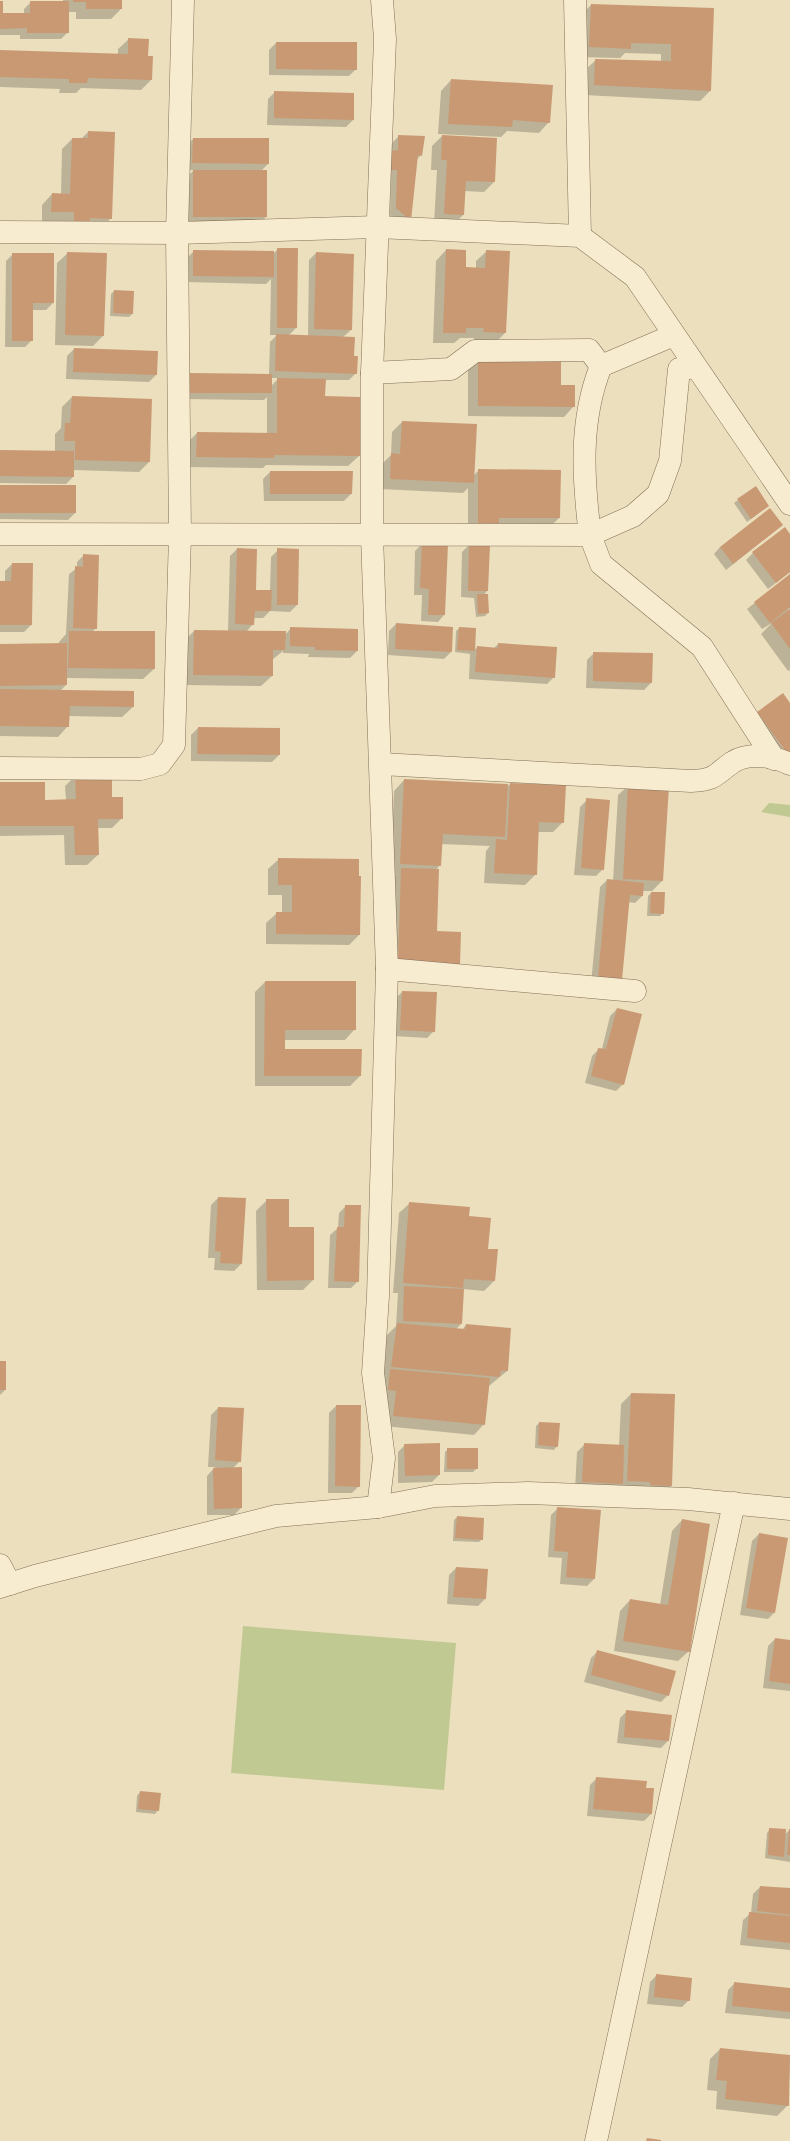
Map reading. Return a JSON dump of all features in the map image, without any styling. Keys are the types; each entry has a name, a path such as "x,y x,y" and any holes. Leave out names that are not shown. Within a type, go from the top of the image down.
{"street":[{"path":"0,768 141,769 160,764 174,745 180,535 177,233 183,0"},
{"path":"378,1507 384,1458 374,1373 378,1296 387,969 372,535 372,373 385,39 382,0"},
{"path":"575,0 580,236"},
{"path":"0,232 177,233 377,227 580,236 635,277 790,504"},
{"path":"674,335 601,366 595,380 584,442 584,485 590,535 601,564 702,647 782,762"},
{"path":"372,373 451,369 475,351 589,350 601,366"},
{"path":"0,534 590,535 633,516 658,494 670,461 679,370 696,367"},
{"path":"381,764 691,781 710,778 740,758 760,756 782,762"},
{"path":"387,969 636,991"},
{"path":"0,1565 5,1586 35,1576 276,1516 378,1507 435,1496 528,1493 734,1502 790,1509"},
{"path":"596,2141 734,1502"}],"green space":[{"path":"769,803 790,805 790,817 761,812"},
{"path":"243,1626 456,1643 444,1790 231,1773"}],"building":[{"path":"73,0 122,0 122,9 86,9 86,2 73,2"},
{"path":"0,1 3,1 3,13 30,13 30,1 69,1 69,33 27,33 27,28 0,29"},
{"path":"591,4 714,8 711,91 594,85 595,59 671,61 671,44 631,43 631,49 589,47"},
{"path":"128,38 149,39 148,56 153,56 152,80 88,78 87,83 69,83 69,79 0,77 0,50 128,54"},
{"path":"276,42 357,42 357,70 276,69"},
{"path":"451,79 553,85 550,123 513,120 512,127 448,124"},
{"path":"274,91 354,93 354,120 274,118"},
{"path":"88,131 115,132 112,219 90,218 90,221 74,221 74,212 51,212 52,193 70,194 72,138 88,138"},
{"path":"398,135 425,136 422,156 418,155 411,221 396,208 397,170 390,170 391,151 398,150"},
{"path":"442,135 497,138 495,182 466,181 464,215 444,214 447,160 441,160"},
{"path":"193,138 269,138 269,164 192,163"},
{"path":"193,170 267,170 267,217 193,217"},
{"path":"277,248 298,248 297,328 277,328"},
{"path":"446,249 466,250 466,267 485,268 486,250 510,251 506,333 483,332 484,328 466,328 466,333 443,333"},
{"path":"193,250 274,251 274,277 193,276"},
{"path":"67,252 107,253 104,336 65,335"},
{"path":"316,252 354,254 352,330 314,329"},
{"path":"12,253 54,253 54,303 33,303 33,341 12,341"},
{"path":"114,290 134,291 133,314 113,313"},
{"path":"276,334 355,337 354,356 358,356 357,374 275,371"},
{"path":"74,348 158,351 157,375 73,372"},
{"path":"478,355 561,356 561,385 575,385 575,407 478,406"},
{"path":"188,373 272,374 272,393 187,393"},
{"path":"277,378 326,379 325,396 360,397 360,456 274,455 274,458 196,457 197,432 277,433"},
{"path":"72,396 152,399 150,462 75,460 75,441 64,441 65,423 70,423"},
{"path":"402,421 477,424 474,483 390,479 391,453 400,454"},
{"path":"0,450 74,451 74,477 0,476"},
{"path":"478,469 561,470 560,518 499,518 499,524 478,524"},
{"path":"270,471 353,471 352,494 270,494"},
{"path":"0,485 76,485 76,513 0,513"},
{"path":"756,486 769,506 751,519 737,499"},
{"path":"770,508 783,525 733,564 720,547"},
{"path":"785,527 790,534 790,572 776,583 752,552"},
{"path":"422,543 448,544 445,615 428,615 429,589 420,588"},
{"path":"469,544 490,545 488,591 468,591"},
{"path":"237,548 257,549 256,590 272,590 271,611 255,611 254,625 235,624"},
{"path":"277,548 299,549 298,605 277,605"},
{"path":"83,554 99,555 97,629 73,628 75,566 83,567"},
{"path":"12,563 33,563 32,625 0,625 0,581 11,581"},
{"path":"790,574 790,607 770,623 754,602"},
{"path":"477,594 488,594 489,613 478,614"},
{"path":"790,609 790,649 771,623"},
{"path":"396,623 453,627 452,652 395,649"},
{"path":"290,627 358,629 358,651 315,650 315,647 290,646"},
{"path":"459,627 476,628 475,651 457,650"},
{"path":"194,630 286,631 285,650 273,650 273,676 193,675"},
{"path":"69,631 155,631 155,669 68,668"},
{"path":"67,643 67,685 0,686 0,644"},
{"path":"498,643 557,647 555,678 475,672 477,646 498,648"},
{"path":"593,652 653,653 652,683 593,681"},
{"path":"0,689 134,691 134,707 70,706 69,727 0,726"},
{"path":"783,693 790,703 790,757 757,712"},
{"path":"198,727 280,728 280,755 197,754"},
{"path":"75,774 112,774 112,797 123,797 123,819 98,819 99,855 75,855 74,826 0,826 0,782 45,782 45,800 76,799"},
{"path":"404,779 508,784 505,837 443,834 441,866 400,864"},
{"path":"510,783 566,785 564,823 539,822 537,875 494,873 496,839 507,840"},
{"path":"628,784 669,786 663,881 623,879"},
{"path":"586,798 610,800 604,870 581,868"},
{"path":"278,858 359,859 359,876 361,876 360,935 276,934 276,912 292,912 292,885 278,885"},
{"path":"401,868 439,869 437,931 461,932 460,965 398,963"},
{"path":"607,879 644,883 643,896 630,895 622,980 598,978"},
{"path":"651,892 665,892 664,914 650,913"},
{"path":"265,981 356,981 356,1030 285,1030 285,1049 362,1049 361,1076 264,1076"},
{"path":"402,991 437,992 435,1032 400,1030"},
{"path":"617,1008 642,1014 624,1085 591,1076 598,1048 606,1049"},
{"path":"218,1197 246,1198 242,1264 220,1263 221,1252 215,1251"},
{"path":"266,1199 289,1199 289,1227 314,1227 314,1280 267,1281"},
{"path":"409,1202 470,1207 469,1216 491,1218 488,1249 498,1249 495,1281 464,1279 463,1288 403,1283"},
{"path":"345,1205 361,1205 359,1282 334,1281 337,1227 344,1227"},
{"path":"404,1286 464,1289 462,1324 403,1321"},
{"path":"397,1323 465,1329 466,1324 511,1328 508,1371 501,1371 500,1377 391,1367"},
{"path":"0,1361 6,1361 6,1390 0,1390"},
{"path":"390,1369 490,1378 485,1425 393,1416 396,1391 388,1390"},
{"path":"631,1393 675,1394 672,1486 650,1485 650,1482 627,1481"},
{"path":"336,1405 361,1405 360,1487 335,1486"},
{"path":"218,1407 244,1408 241,1462 215,1460"},
{"path":"539,1422 560,1423 558,1447 538,1445"},
{"path":"440,1443 440,1475 405,1476 404,1444"},
{"path":"584,1443 624,1445 623,1484 582,1482"},
{"path":"447,1448 478,1448 478,1469 447,1469"},
{"path":"242,1467 242,1508 214,1509 213,1468"},
{"path":"557,1507 601,1510 595,1579 566,1577 568,1552 554,1551"},
{"path":"457,1516 484,1518 483,1540 455,1538"},
{"path":"682,1519 710,1524 690,1652 623,1641 630,1599 668,1605"},
{"path":"759,1533 788,1538 775,1613 746,1608"},
{"path":"456,1567 488,1569 486,1599 453,1597"},
{"path":"775,1638 790,1640 790,1684 769,1681"},
{"path":"597,1650 676,1671 669,1696 591,1675"},
{"path":"626,1710 672,1715 669,1741 624,1737"},
{"path":"596,1777 647,1781 646,1788 654,1788 652,1814 593,1809"},
{"path":"140,1791 161,1793 159,1811 138,1809"},
{"path":"769,1828 786,1829 784,1857 768,1855"},
{"path":"789,1829 790,1855 787,1855"},
{"path":"760,1886 790,1888 790,1915 757,1911"},
{"path":"749,1912 790,1916 790,1943 747,1938"},
{"path":"656,1974 692,1978 690,2001 654,1997"},
{"path":"734,1982 790,1988 790,2012 732,2006"},
{"path":"720,2048 790,2055 789,2106 725,2099 727,2081 716,2080"},
{"path":"647,2138 661,2140 661,2141 646,2141"}]}
